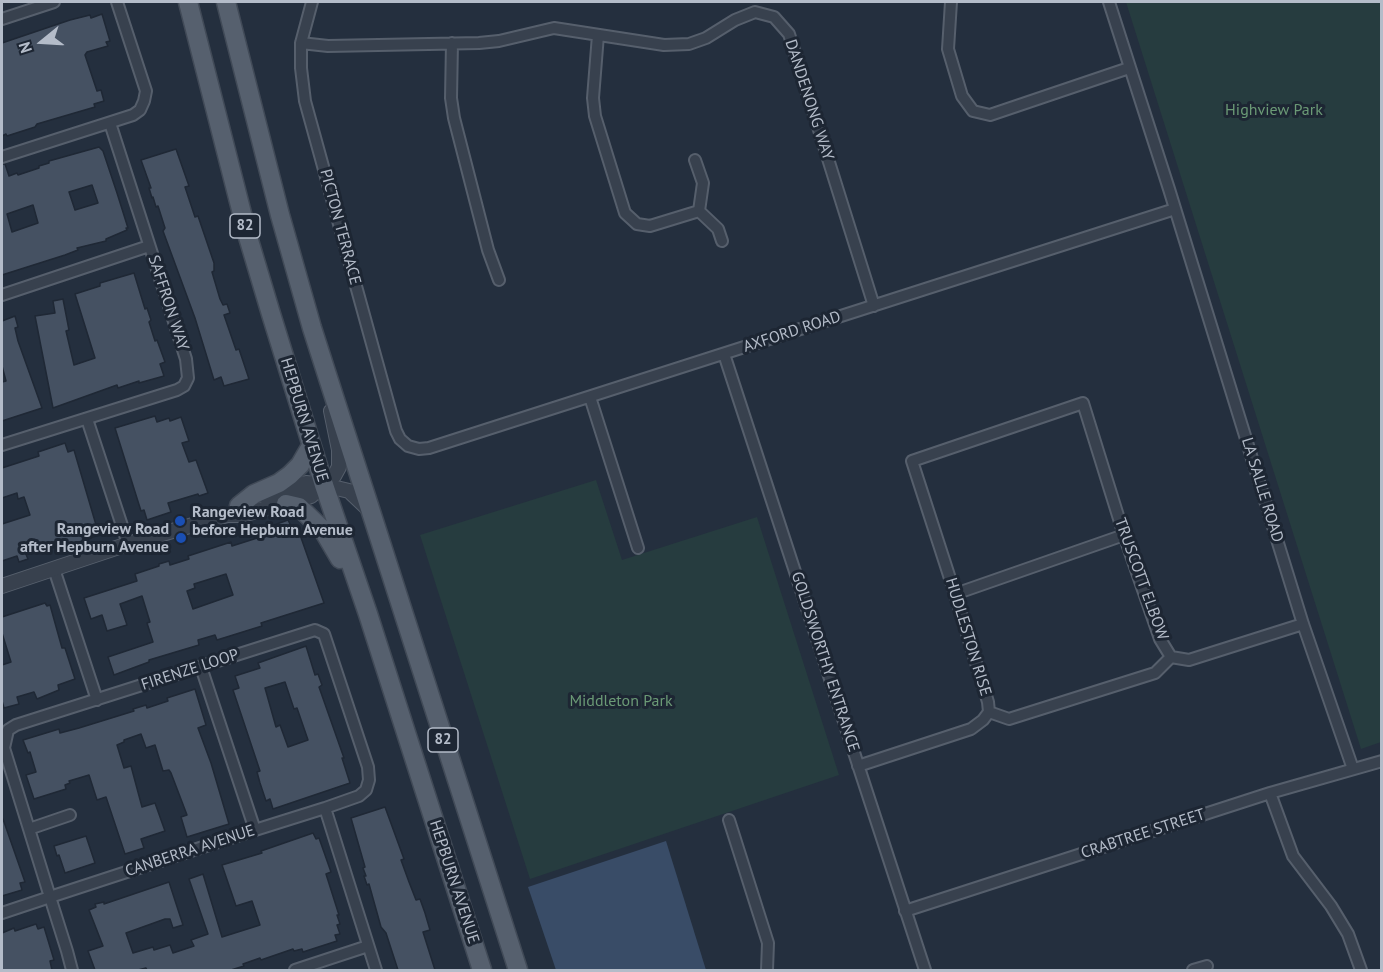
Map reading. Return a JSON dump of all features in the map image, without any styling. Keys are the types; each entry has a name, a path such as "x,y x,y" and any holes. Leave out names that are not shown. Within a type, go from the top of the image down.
{"main road":[{"name":"HEPBURN AVENUE","path":"188,2 248,237 311,446 368,614 482,970"},
{"name":"HEPBURN AVENUE","path":"226,2 279,215 312,328 368,509 518,970"},
{"path":"233,510 254,494 279,483 290,475 300,465 311,446"},
{"path":"286,504 299,507 324,530 368,614"}],"street":[{"path":"2,19 54,2"},
{"path":"2,157 110,123 133,115 140,110 146,91 117,2"},
{"name":"PICTON TERRACE","path":"312,2 301,43 305,101 393,423 400,439 408,446"},
{"path":"951,2 948,49 962,96 974,111 990,115 1130,68"},
{"name":"LA SALLE ROAD","path":"1109,2 1303,624 1353,769"},
{"name":"DANDENONG WAY","path":"301,43 328,45 499,41 554,28 664,45 689,44 706,38 735,20 755,12 774,17 789,34 874,306"},
{"path":"598,35 593,98 595,116 625,213 637,224 650,226 699,211"},
{"path":"452,43 451,98 454,118 488,250 499,280"},
{"name":"SAFFRON WAY","path":"87,419 177,390 184,386 188,378 186,359 110,123"},
{"path":"695,160 703,183 699,211"},
{"name":"AXFORD ROAD","path":"408,446 419,449 429,448 1175,210"},
{"path":"699,211 718,229 722,241"},
{"path":"2,295 149,246"},
{"path":"233,510 242,515 311,496 337,472 339,450 312,328"},
{"name":"GOLDSWORTHY ENTRANCE","path":"724,354 924,970"},
{"path":"590,397 639,548"},
{"name":"TRUSCOTT ELBOW","path":"1083,403 1124,535 1160,639 1171,657 1189,660 1303,624"},
{"name":"HUDLESTON RISE","path":"858,766 971,729 989,712 988,702 912,460 1083,403"},
{"path":"2,445 87,419 128,544"},
{"path":"2,586 233,510 306,483 349,491 368,509"},
{"path":"955,594 1124,535"},
{"path":"54,569 97,700"},
{"name":"FIRENZE LOOP","path":"72,970 4,748 8,730 16,725 315,630 324,634 368,767 369,780"},
{"path":"989,712 1009,719 1155,673 1171,657"},
{"path":"201,667 255,830"},
{"name":"CRABTREE STREET","path":"905,911 1270,793 1382,761"},
{"name":"CANBERRA AVENUE","path":"2,913 359,796 366,790 369,780"},
{"path":"1270,793 1293,856 1331,906 1348,934 1361,970"},
{"path":"325,808 375,970"},
{"path":"29,829 70,815"},
{"path":"729,820 768,943 766,970"},
{"path":"295,970 368,946"},
{"path":"1193,970 1207,966"}],"green space":[{"name":"Highview Park","path":"1126,2 1381,2 1381,742 1361,749"},
{"name":"Middleton Park","path":"596,480 622,560 757,517 839,775 530,879 420,535"}],"water":[{"path":"666,841 706,970 556,970 528,887"}],"building":[{"path":"102,14 110,41 106,42 108,46 87,52 85,55 97,91 101,90 104,101 94,104 95,107 2,136 2,43 70,20 90,15 91,18"},
{"path":"99,147 103,151 128,228 106,241 77,248 78,250 65,255 2,275 2,164 5,164 9,176 39,168 49,161","holes":["92,185 98,203 75,210 69,192","33,205 38,223 12,232 7,214"]},
{"path":"176,149 189,186 185,187 195,217 198,216 214,263 212,272 220,299 223,305 227,304 230,313 224,315 249,379 224,386 221,377 214,380 141,160"},
{"path":"134,273 145,309 147,308 151,320 149,322 155,341 157,340 165,362 160,364 164,376 118,388 117,385 53,408 35,316 55,313 53,301 63,299 69,330 66,331 74,365 95,358 75,294 100,286 100,283"},
{"path":"15,316 18,341 42,408 2,421 2,382 6,381 2,366 2,321"},
{"path":"155,416 157,422 181,417 189,441 182,443 189,462 196,460 208,493 168,503 171,512 147,520 144,510 141,511 115,428"},
{"path":"65,443 68,452 74,450 99,535 65,547 63,539 25,552 28,559 19,562 17,556 2,561 2,524 30,515 24,497 18,499 17,493 2,498 2,468 39,456 38,452"},
{"path":"288,520 292,528 298,529 324,603 217,640 215,635 198,640 199,645 149,660 149,662 114,675 108,657 153,642 142,596 120,604 127,625 107,631 102,615 91,619 84,598 137,581 135,574 159,566 159,564 169,561 170,565 189,559 188,556 231,542 232,546 276,532 274,525","holes":["226,574 233,595 193,609 187,591 195,588 194,584"]},
{"path":"45,603 47,606 50,605 62,648 65,648 75,679 58,685 59,690 37,699 34,692 17,697 19,704 4,708 2,665 11,662 2,633 2,617"},
{"path":"306,646 315,675 318,674 322,685 319,687 344,758 342,758 350,783 273,809 270,799 266,801 257,772 260,771 233,690 239,688 235,676 260,668 258,663","holes":["285,682 294,709 297,708 308,740 288,747 280,725 276,727 265,688"]},
{"path":"195,689 206,725 198,728 229,824 187,837 181,817 187,815 171,773 169,770 163,771 155,745 146,748 141,734 117,745 124,768 131,766 142,807 155,803 165,831 141,839 144,848 125,854 106,797 97,800 89,775 69,781 70,783 65,785 66,789 34,799 26,775 36,772 30,752 28,753 23,740 59,729 60,733 79,728 146,705 147,708 168,701 167,698"},
{"path":"385,807 404,859 401,860 409,882 416,900 420,899 425,913 430,930 423,932 435,970 398,970 386,933 381,927 369,884 367,885 364,876 366,876 363,868 365,867 351,818"},
{"path":"2,819 25,882 20,883 22,890 2,896"},
{"path":"313,833 316,839 319,838 331,872 326,874 339,915 337,915 340,924 337,925 340,934 335,935 337,941 303,952 302,949 294,951 293,949 261,960 260,958 231,970 147,970 146,968 95,970 88,951 103,946 89,910 96,907 95,904 104,902 104,904 169,882 183,925 173,928 170,919 165,919 126,933 133,953 170,945 173,953 194,946 191,940 208,934 189,879 203,874 222,937 260,925 252,901 236,906 222,865 262,853 261,851"},
{"path":"86,836 95,863 65,873 54,846"},
{"path":"36,924 38,929 44,927 54,960 50,961 52,970 2,970 2,933"}],"place":[{"name":"Rangeview Road before Hepburn Avenue","path":"180,521"},
{"name":"Rangeview Road after Hepburn Avenue","path":"181,538"}]}
